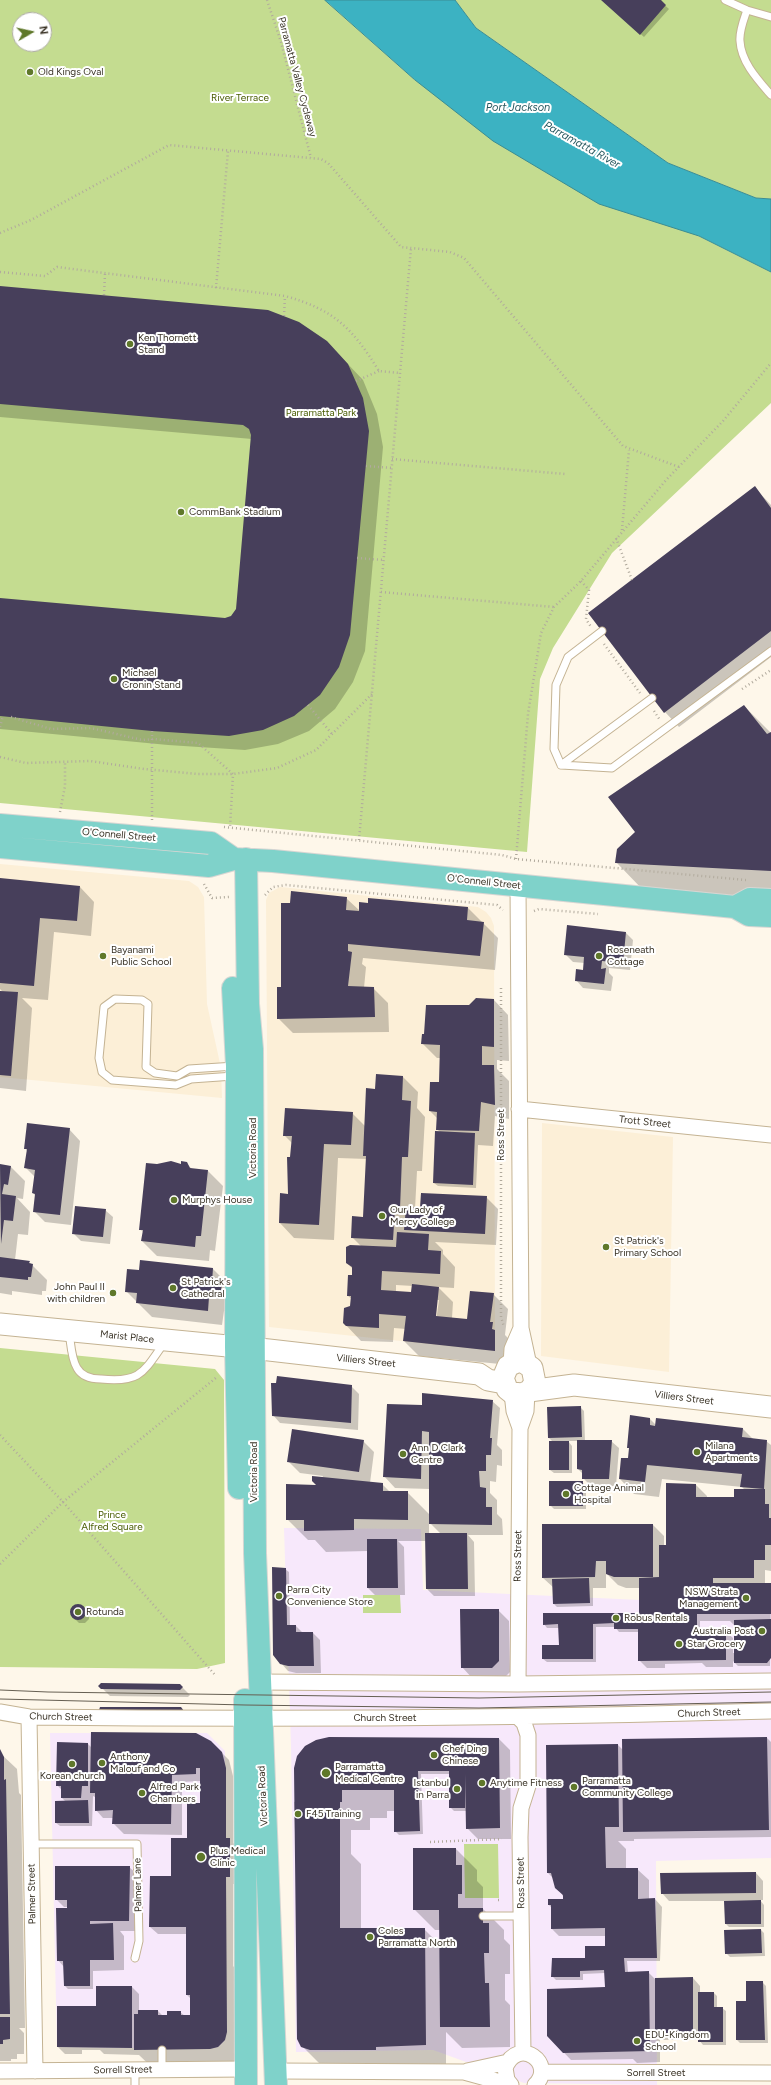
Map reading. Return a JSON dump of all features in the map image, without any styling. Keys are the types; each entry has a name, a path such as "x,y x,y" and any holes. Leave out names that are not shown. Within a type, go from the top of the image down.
{"main road":[{"name":"O'Connell Street","path":"0,825 211,843 240,859"},
{"name":"O'Connell Street","path":"0,847 209,866 240,859 735,907 749,915 771,916"},
{"name":"Victoria Road","path":"240,859 233,1007 237,1071 245,1348 253,1719 246,2077"},
{"name":"Victoria Road","path":"240,859 252,1049 245,1348 260,1682 253,1719 276,2078"},
{"name":"O'Connell Street","path":"735,907 750,899 771,900"}],"street":[{"name":"Ross Street","path":"518,885 521,1328 512,1349 526,1411 520,1428 518,1684"},
{"name":"Trott Street","path":"519,1109 771,1135"},
{"name":"Marist Place","path":"0,1324 245,1348"},
{"name":"Villiers Street","path":"245,1348 479,1374 486,1370 519,1379 550,1376 574,1385 771,1407"},
{"path":"260,1682 518,1684 771,1681"},
{"name":"Church Street","path":"0,1712 29,1718 253,1719 519,1718 771,1711"},
{"name":"Palmer Street","path":"29,1718 35,2071"},
{"name":"Ross Street","path":"519,1718 524,1723 528,1735 528,1786 521,1808 523,2053"},
{"path":"276,2078 464,2072 508,2062 517,2054 523,2053 536,2058 540,2062 538,2079"},
{"path":"508,2062 505,2074 511,2085"},
{"name":"Sorrell Street","path":"0,2071 162,2069 246,2077"},
{"path":"464,2072 511,2085"},
{"name":"Sorrell Street","path":"538,2079 771,2074"}],"lane":[{"path":"725,0 747,10 771,17"},
{"path":"747,10 740,39 741,49 751,70 771,95"},
{"path":"561,765 554,748 556,685 568,657 599,633"},
{"path":"561,765 612,768 771,651"},
{"path":"561,765 649,700"},
{"path":"138,1082 146,1077 148,1004 142,1000 115,999 104,1006 99,1058 102,1072 112,1080 176,1085 191,1079 237,1071"},
{"path":"146,1068 155,1073 177,1076 189,1069 237,1071"},
{"path":"68,1331 77,1368 86,1377 99,1379 121,1381 136,1377 149,1364 165,1341"},
{"name":"Palmer Lane","path":"32,1844 137,1844 139,1941 135,1958"},
{"path":"483,1916 522,1916"},
{"path":"162,2050 162,2069"},
{"path":"135,2070 135,2085"}],"path":[{"name":"Parramatta Valley Cycleway","path":"267,0 281,42 311,158"},
{"path":"0,232 31,220 169,145 321,159 328,163 401,247 450,252 464,258 623,446 629,450 679,467"},
{"path":"216,288 228,151"},
{"path":"359,840 411,248"},
{"path":"0,272 45,276 57,267 285,296 311,303 343,324 360,341 379,371"},
{"path":"104,295 105,274"},
{"path":"284,316 285,296"},
{"path":"516,859 528,714 542,633 554,607 581,581 622,531 679,467 723,421 771,363"},
{"path":"356,381 379,371 400,373"},
{"path":"622,531 629,450"},
{"path":"392,459 565,474"},
{"path":"366,466 392,468"},
{"path":"616,538 632,580"},
{"path":"357,558 384,560"},
{"path":"581,581 589,590 586,619 599,633 649,700 660,720 666,716"},
{"path":"381,592 554,607"},
{"path":"0,757 26,763 90,761 152,770 198,774 233,774 277,768 316,750 372,693"},
{"path":"308,705 332,734"},
{"path":"0,727 3,716"},
{"path":"11,717 52,729 91,728 142,740 152,739 198,743 233,774"},
{"path":"152,731 152,821"},
{"path":"60,812 65,786 65,762"},
{"path":"230,828 233,774"},
{"path":"274,831 502,854 516,859 752,881"},
{"path":"501,910 501,918"},
{"name":"Ross Street","path":"501,982 502,1318 504,1329"},
{"path":"0,1564 63,1502 223,1372"},
{"path":"0,1435 63,1502 216,1676"},
{"path":"430,1842 502,1839"}],"shaded area":[{"name":"Bayanami Public School","path":"0,864 189,881 198,887 204,897 207,1004 221,1068 222,1098 0,1077"},
{"name":"Our Lady of Mercy College","path":"280,887 478,907 486,912 491,918 494,926 495,1351 269,1327 266,900 269,893"},
{"name":"St Patrick's Primary School","path":"542,1123 673,1137 669,1372 541,1356"},
{"path":"284,1528 421,1529 423,1590 771,1606 771,1858 656,1861 657,2085 524,2083 433,2050 296,2052 291,1746"},
{"path":"50,1733 207,1733 225,1751 225,2040 218,2047 210,2049 57,2047"}],"green space":[{"name":"Parramatta Park","path":"0,0 325,0 415,80 699,236 771,272 771,403 612,553 553,648 540,679 527,852 0,803"},
{"path":"455,0 771,0 771,199 756,198 668,163 476,28"},
{"name":"Prince Alfred Square","path":"0,1348 215,1369 224,1380 225,1663 197,1669 0,1667"},
{"path":"363,1595 400,1595 401,1613 363,1613"},
{"path":"464,1844 498,1844 499,1898 465,1898"}],"water":[{"name":"Port Jackson","path":"325,0 455,0 476,28 668,163 756,198 771,199 771,272 699,236 599,204 493,141 415,80"}],"building":[{"path":"601,0 661,0 666,5 640,35"},
{"name":"CommBank Stadium","path":"0,286 268,310 299,322 327,341 348,364 363,398 369,431 350,635 339,667 320,695 294,716 263,730 229,736 152,731 0,716 0,598 225,618 231,616 236,609 251,435 249,429 243,425 0,404"},
{"path":"755,486 771,508 771,631 664,713 588,613"},
{"path":"744,705 767,734 771,732 771,871 615,863 617,849 635,832 608,797"},
{"path":"0,878 80,886 77,921 40,918 34,986 0,983"},
{"path":"291,891 347,897 346,910 359,911 359,902 368,903 368,898 468,907 467,920 484,922 480,956 348,944 348,951 352,952 348,986 374,987 375,1017 277,1019 277,987 281,987 281,903 290,903"},
{"name":"Roseneath Cottage","path":"567,925 626,932 623,963 602,961 601,969 606,968 604,984 575,981 576,969 583,970 584,957 564,955"},
{"path":"0,991 18,992 11,1076 0,1075"},
{"path":"476,998 494,999 494,1047 482,1046 482,1065 494,1065 495,1105 481,1102 479,1131 436,1130 437,1112 429,1111 430,1082 439,1082 440,1045 421,1044 422,1034 424,1034 426,1005 469,1005"},
{"path":"376,1074 403,1076 402,1100 411,1101 408,1157 402,1157 400,1209 395,1209 393,1240 351,1238 352,1216 363,1217 366,1156 363,1156 366,1088 375,1089"},
{"path":"285,1108 353,1112 351,1145 324,1144 319,1225 279,1223 280,1193 288,1194 287,1157 290,1157 292,1136 283,1136"},
{"path":"27,1123 70,1128 60,1215 33,1212 35,1194 32,1193 35,1170 24,1168 27,1149 24,1149"},
{"path":"435,1131 475,1133 473,1185 433,1183"},
{"name":"Murphys House","path":"171,1161 181,1164 181,1161 187,1162 190,1168 208,1170 201,1236 196,1236 195,1247 141,1241 143,1230 139,1230 146,1163 157,1164"},
{"path":"0,1164 11,1166 8,1185 4,1184 2,1194 16,1196 13,1221 4,1220 1,1244"},
{"path":"421,1193 487,1196 485,1234 404,1230 406,1207 420,1208"},
{"path":"75,1206 106,1209 103,1237 72,1234"},
{"path":"397,1232 429,1234 428,1250 441,1251 440,1274 382,1271 381,1290 411,1292 412,1284 439,1287 436,1316 467,1319 470,1291 494,1293 490,1322 493,1322 492,1329 495,1330 495,1351 403,1341 406,1316 379,1314 379,1328 346,1326 343,1323 344,1308 350,1306 351,1296 347,1296 348,1275 352,1275 352,1267 346,1263 346,1247 350,1245 396,1247"},
{"path":"0,1257 30,1261 29,1263 33,1264 31,1277 28,1277 28,1280 0,1277"},
{"name":"St Patrick's Cathedral","path":"140,1260 213,1268 212,1283 222,1284 220,1298 209,1297 208,1311 136,1303 137,1293 125,1292 127,1269 139,1270"},
{"path":"277,1376 352,1385 351,1423 272,1416 271,1383 276,1383"},
{"path":"422,1393 493,1400 490,1438 492,1438 491,1455 486,1455 486,1471 479,1471 480,1487 486,1488 486,1507 492,1507 492,1525 429,1524 429,1432 422,1431 421,1479 383,1477 387,1404 422,1405"},
{"path":"581,1406 582,1437 548,1438 547,1407"},
{"name":"Milana Apartments","path":"630,1415 650,1418 650,1425 655,1426 656,1418 743,1428 742,1437 767,1440 764,1489 740,1487 742,1474 647,1465 645,1482 619,1479 621,1458 628,1458 629,1448 627,1448"},
{"path":"292,1429 364,1440 359,1472 287,1462"},
{"path":"577,1440 612,1440 609,1479 582,1479 582,1470 577,1469"},
{"path":"549,1441 569,1441 569,1470 549,1470"},
{"path":"312,1476 383,1483 383,1491 408,1491 408,1520 354,1519 354,1530 304,1531 304,1520 286,1520 286,1484 316,1485 312,1481"},
{"name":"Cottage Animal Hospital","path":"549,1481 583,1481 583,1506 549,1506"},
{"path":"666,1483 696,1484 696,1497 734,1497 734,1489 765,1489 765,1504 769,1504 769,1518 771,1518 771,1545 765,1545 765,1560 754,1560 754,1578 713,1578 713,1583 771,1583 771,1614 697,1614 697,1630 726,1630 726,1660 638,1661 638,1629 614,1629 614,1623 593,1624 593,1659 542,1659 542,1645 559,1645 558,1624 543,1625 543,1613 639,1613 639,1578 659,1577 659,1545 666,1545"},
{"path":"542,1524 653,1524 653,1577 614,1577 606,1574 606,1561 596,1561 595,1577 542,1578"},
{"path":"425,1533 467,1533 468,1589 426,1589"},
{"path":"367,1539 397,1539 398,1588 367,1588"},
{"path":"272,1567 286,1568 287,1625 296,1625 296,1632 313,1632 314,1666 288,1666 280,1664 273,1655"},
{"path":"589,1578 590,1603 553,1604 552,1579"},
{"name":"Rotunda","path":"75,1604 81,1604 86,1609 84,1618 81,1620 75,1620 70,1615 70,1609"},
{"path":"460,1609 499,1609 499,1661 492,1668 461,1668"},
{"path":"771,1619 771,1658 767,1663 734,1663 734,1620"},
{"path":"101,1683 180,1684 183,1687 180,1690 101,1689 98,1686"},
{"path":"100,1707 181,1707 184,1711 99,1710"},
{"path":"91,1732 196,1733 211,1741 222,1752 226,1768 226,1838 230,1838 230,1877 226,1877 227,2032 225,2040 218,2047 210,2049 134,2050 134,2014 138,2014 138,2010 158,2010 158,2015 167,2015 167,2011 181,2011 181,2015 190,2015 190,1995 186,1995 186,1927 149,1927 150,1876 171,1876 171,1838 187,1838 187,1803 200,1803 200,1768 196,1768 196,1774 172,1775 171,1824 112,1824 113,1810 95,1811 95,1793 90,1793"},
{"path":"329,1737 499,1738 500,1828 466,1829 465,1774 465,1808 449,1808 449,1771 418,1771 420,1831 394,1832 394,1790 342,1790 342,1802 340,1802 340,1928 425,1928 426,2045 376,2047 376,2050 310,2050 301,2047 297,2039 294,1768 297,1756 305,1746 316,1740"},
{"path":"767,1737 769,1830 623,1832 622,1739"},
{"name":"Korean church","path":"57,1742 88,1743 88,1786 82,1786 81,1798 61,1798 61,1786 56,1786"},
{"path":"618,1744 619,1827 605,1827 606,1868 638,1868 638,1899 655,1898 657,1958 624,1958 625,1972 649,1971 650,2051 563,2053 547,2036 547,1989 605,1987 604,1970 580,1971 580,1977 551,1977 552,1958 585,1958 585,1946 605,1946 605,1928 551,1929 551,1905 548,1905 548,1899 563,1899 563,1895 555,1888 551,1873 547,1873 546,1745"},
{"path":"0,1749 4,1757 4,1780 6,1779 10,2014 0,2014"},
{"path":"88,1800 89,1823 55,1823 55,1801"},
{"path":"413,1848 456,1848 456,1865 462,1865 462,1894 458,1894 458,1908 483,1908 483,1923 489,1923 489,1953 484,1953 485,1983 489,1983 490,2027 440,2027 439,1910 413,1910"},
{"path":"55,1866 130,1866 129,1921 90,1921 90,1924 113,1923 114,1960 90,1960 90,1986 64,1986 63,1961 57,1961 56,1908 67,1908 67,1900 55,1900"},
{"path":"756,1872 756,1893 661,1894 660,1873"},
{"path":"761,1900 761,1924 725,1924 724,1901"},
{"path":"761,1929 762,1953 725,1954 724,1930"},
{"path":"693,1977 693,2033 655,2033 655,1978"},
{"path":"746,1981 763,1981 765,2040 736,2040 736,2001 746,2001"},
{"path":"96,1986 132,1986 132,2048 57,2047 57,2006 96,2006"},
{"path":"698,1992 714,1992 714,2007 723,2007 723,2042 698,2042"},
{"path":"0,2017 10,2017 10,2039 3,2040 3,2044 0,2044"}],"tram line":[{"path":"0,1690 479,1698 771,1692"},
{"path":"0,1699 245,1705 479,1708 771,1702"}],"place":[{"name":"Old Kings Oval","path":"30,72"},
{"name":"Ken Thornett Stand","path":"130,344"},
{"name":"CommBank Stadium","path":"181,512"},
{"name":"Michael Cronin Stand","path":"114,679"},
{"name":"Bayanami Public School","path":"103,956"},
{"name":"Roseneath Cottage","path":"599,956"},
{"name":"Murphys House","path":"174,1200"},
{"name":"Our Lady of Mercy College","path":"382,1216"},
{"name":"St Patrick's Primary School","path":"606,1247"},
{"name":"St Patrick's Cathedral","path":"173,1288"},
{"name":"John Paul II with children","path":"113,1293"},
{"name":"Milana Apartments","path":"697,1452"},
{"name":"Ann D Clark Centre","path":"403,1454"},
{"name":"Cottage Animal Hospital","path":"566,1494"},
{"name":"Parra City Convenience Store","path":"279,1596"},
{"name":"NSW Strata Management","path":"746,1598"},
{"name":"Rotunda","path":"78,1612"},
{"name":"Robus Rentals","path":"616,1618"},
{"name":"Australia Post","path":"762,1631"},
{"name":"Star Grocery","path":"679,1644"},
{"name":"Chef Ding Chinese","path":"434,1755"},
{"name":"Anthony Malouf and Co","path":"102,1763"},
{"name":"Korean church","path":"72,1764"},
{"name":"Parramatta Medical Centre","path":"326,1773"},
{"name":"Anytime Fitness","path":"482,1783"},
{"name":"Parramatta Community College","path":"574,1787"},
{"name":"Istanbul in Parra","path":"457,1789"},
{"name":"Alfred Park Chambers","path":"142,1793"},
{"name":"F45 Training","path":"298,1814"},
{"name":"Plus Medical Clinic","path":"201,1857"},
{"name":"Coles Parramatta North","path":"370,1937"},
{"name":"EDU-Kingdom School","path":"637,2041"}],"park label":[{"name":"River Terrace","path":"240,98"}],"water label":[{"name":"Parramatta River","path":"582,145"}]}
